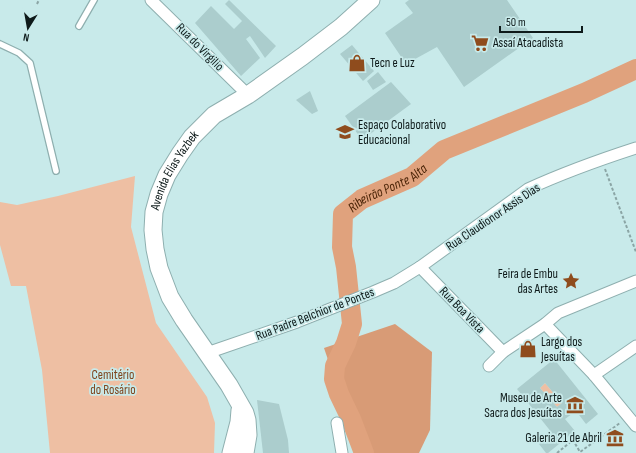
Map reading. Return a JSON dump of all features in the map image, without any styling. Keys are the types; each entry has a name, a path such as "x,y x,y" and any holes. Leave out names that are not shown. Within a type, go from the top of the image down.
{"main road":[{"name":"Avenida Elias Yazbek","path":"245,453 248,427 247,420 241,406 229,385 170,297 158,268 153,230 154,212 159,194 167,175 180,154 192,137 214,116 248,95 303,56 341,27 371,0"},
{"path":"231,453 241,406"}],"street":[{"name":"Rua do Virgilio","path":"151,0 248,95"},
{"name":"Rua Claudionor Assis Dias","path":"420,267 528,189 602,159 636,148"},
{"name":"Rua Padre Belchior de Pontes","path":"207,353 336,307 394,283 420,267"},
{"name":"Rua Boa Vista","path":"420,267 503,352"},
{"path":"489,366 503,352 545,324 558,313 636,281"},
{"path":"545,324 594,375 633,421"},
{"path":"594,375 636,346"},
{"path":"337,423 342,453"}],"lane":[{"path":"79,26 94,0"},
{"path":"0,44 19,53 30,63 56,171"}],"path":[{"path":"37,4 39,0"},
{"path":"602,159 636,252"},
{"path":"557,453 573,440 580,452 633,421"}],"green space":[{"name":"Cemitério do Rosário","path":"135,176 131,227 156,323 207,397 215,423 214,453 50,453 42,370 26,286 11,286 0,245 0,202 17,205"},
{"path":"545,383 562,403 557,407 540,388"}],"shaded area":[{"path":"395,324 432,352 430,430 419,453 360,453 324,348"}],"building":[{"path":"229,0 276,46 265,58 250,36 246,39 260,58 241,76 195,23 211,6 234,29 242,21 225,4"},
{"name":"Assaí Atacadista","path":"409,0 507,0 533,38 464,87 437,47 406,64 385,33 413,13 405,3"},
{"name":"Tecn e Luz","path":"352,45 374,71 363,81 340,54"},
{"path":"378,72 386,82 373,90 367,81"},
{"path":"391,82 411,104 362,140 345,116"},
{"path":"310,91 318,111 312,114 296,100"},
{"name":"Museu de Arte Sacra dos Jesuítas","path":"554,359 598,414 586,424 576,411 565,419 575,431 548,453 546,453 539,444 552,433 517,389","holes":["545,383 562,403 557,407 540,388"]},
{"path":"257,400 279,404 288,440 289,453 263,453"}],"waterway":[{"name":"Ribeirão Ponte Alta","path":"364,453 334,379 335,366 346,343 352,324 346,267 342,247 343,214 362,199 412,177 444,150 584,93 636,69"}],"place":[{"name":"Assaí Atacadista","path":"480,43"},
{"name":"Tecn e Luz","path":"357,63"},
{"name":"Espaço Colaborativo Educacional","path":"345,132"},
{"name":"Feira de Embu das Artes","path":"571,281"},
{"name":"Largo dos Jesuítas","path":"528,349"},
{"name":"Museu de Arte Sacra dos Jesuítas","path":"575,405"},
{"name":"Galeria 21 de Abril","path":"615,438"}]}
